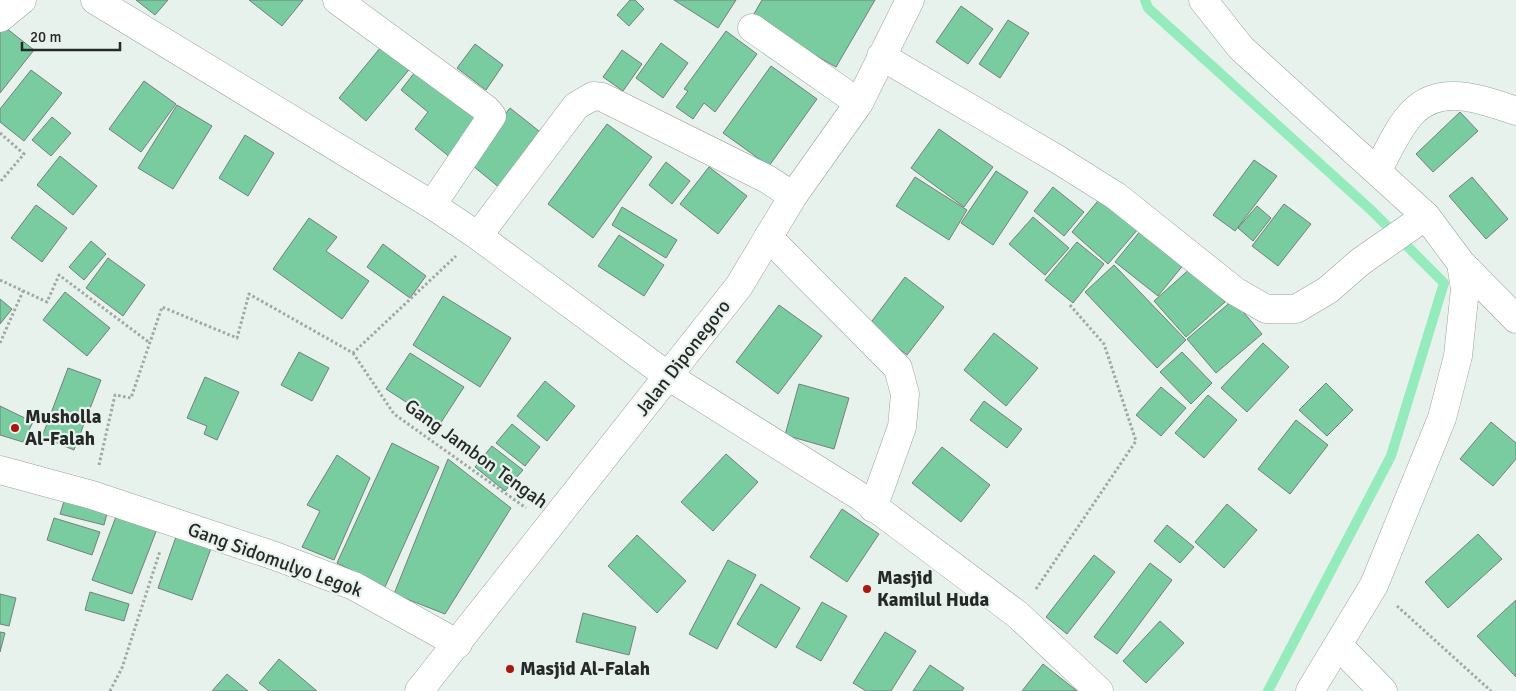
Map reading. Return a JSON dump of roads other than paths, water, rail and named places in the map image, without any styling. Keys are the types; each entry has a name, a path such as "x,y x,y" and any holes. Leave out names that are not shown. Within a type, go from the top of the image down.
{"street":[{"path":"0,18 22,0"},
{"path":"95,0 432,205 478,236 668,376 860,497 1018,615 1099,691"},
{"path":"337,0 490,112 491,121 432,205"},
{"name":"Jalan Diponegoro","path":"419,691 739,286 793,196 860,103 881,56 910,0"},
{"path":"1202,0 1241,48 1377,171 1418,221 1461,262 1516,320"},
{"path":"752,28 860,103"},
{"path":"881,56 1057,158 1116,196 1235,290 1266,309 1296,309 1328,290 1360,262 1418,221"},
{"path":"1377,171 1412,113 1422,104 1436,98 1462,95 1516,111"},
{"path":"478,236 576,106 593,96 602,97 768,179 793,196"},
{"path":"768,237 898,368 905,394 902,427 873,508"},
{"path":"1310,691 1374,586 1442,418 1458,356 1463,318 1465,289 1461,262"},
{"name":"Gang Sidomulyo Legok","path":"0,470 92,495 275,556 354,586 458,644"},
{"path":"1339,646 1383,691"}],"waterway":[{"path":"1145,0 1148,8 1371,210 1444,283 1391,456 1268,691"}],"place":[{"name":"Musholla Al-Falah","path":"15,428"},
{"name":"Masjid Kamilul Huda","path":"867,589"},
{"name":"Masjid Al-Falah","path":"510,669"}]}
